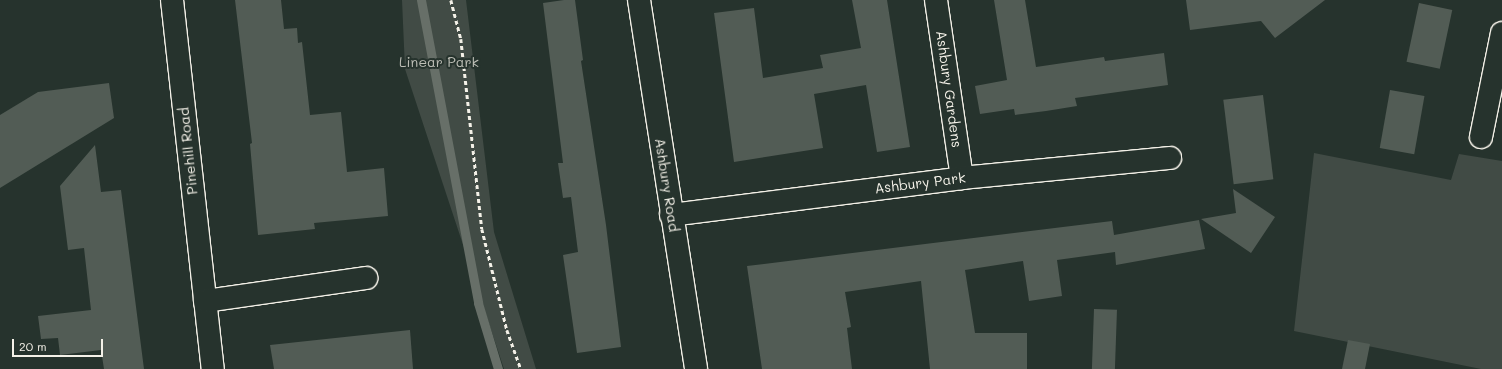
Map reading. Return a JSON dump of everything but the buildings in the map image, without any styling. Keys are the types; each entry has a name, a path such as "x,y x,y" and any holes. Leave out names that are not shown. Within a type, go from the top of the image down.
{"street":[{"name":"Pinehill Road","path":"172,0 213,369"},
{"name":"Ashbury Road","path":"639,0 696,369"},
{"name":"Ashbury Gardens","path":"936,0 962,178"},
{"path":"1481,137 1502,33"},
{"name":"Ashbury Park","path":"671,215 962,178 1170,158"},
{"path":"205,301 366,278"}],"path":[{"path":"451,0 461,39 482,229 507,330 522,369"}],"green space":[{"name":"Linear Park","path":"402,0 466,0 494,232 536,369 504,369 405,69"},
{"path":"1314,153 1451,180 1459,154 1502,161 1502,369 1481,369 1294,331"}],"waterway":[{"path":"421,0 478,303 498,369"}]}
